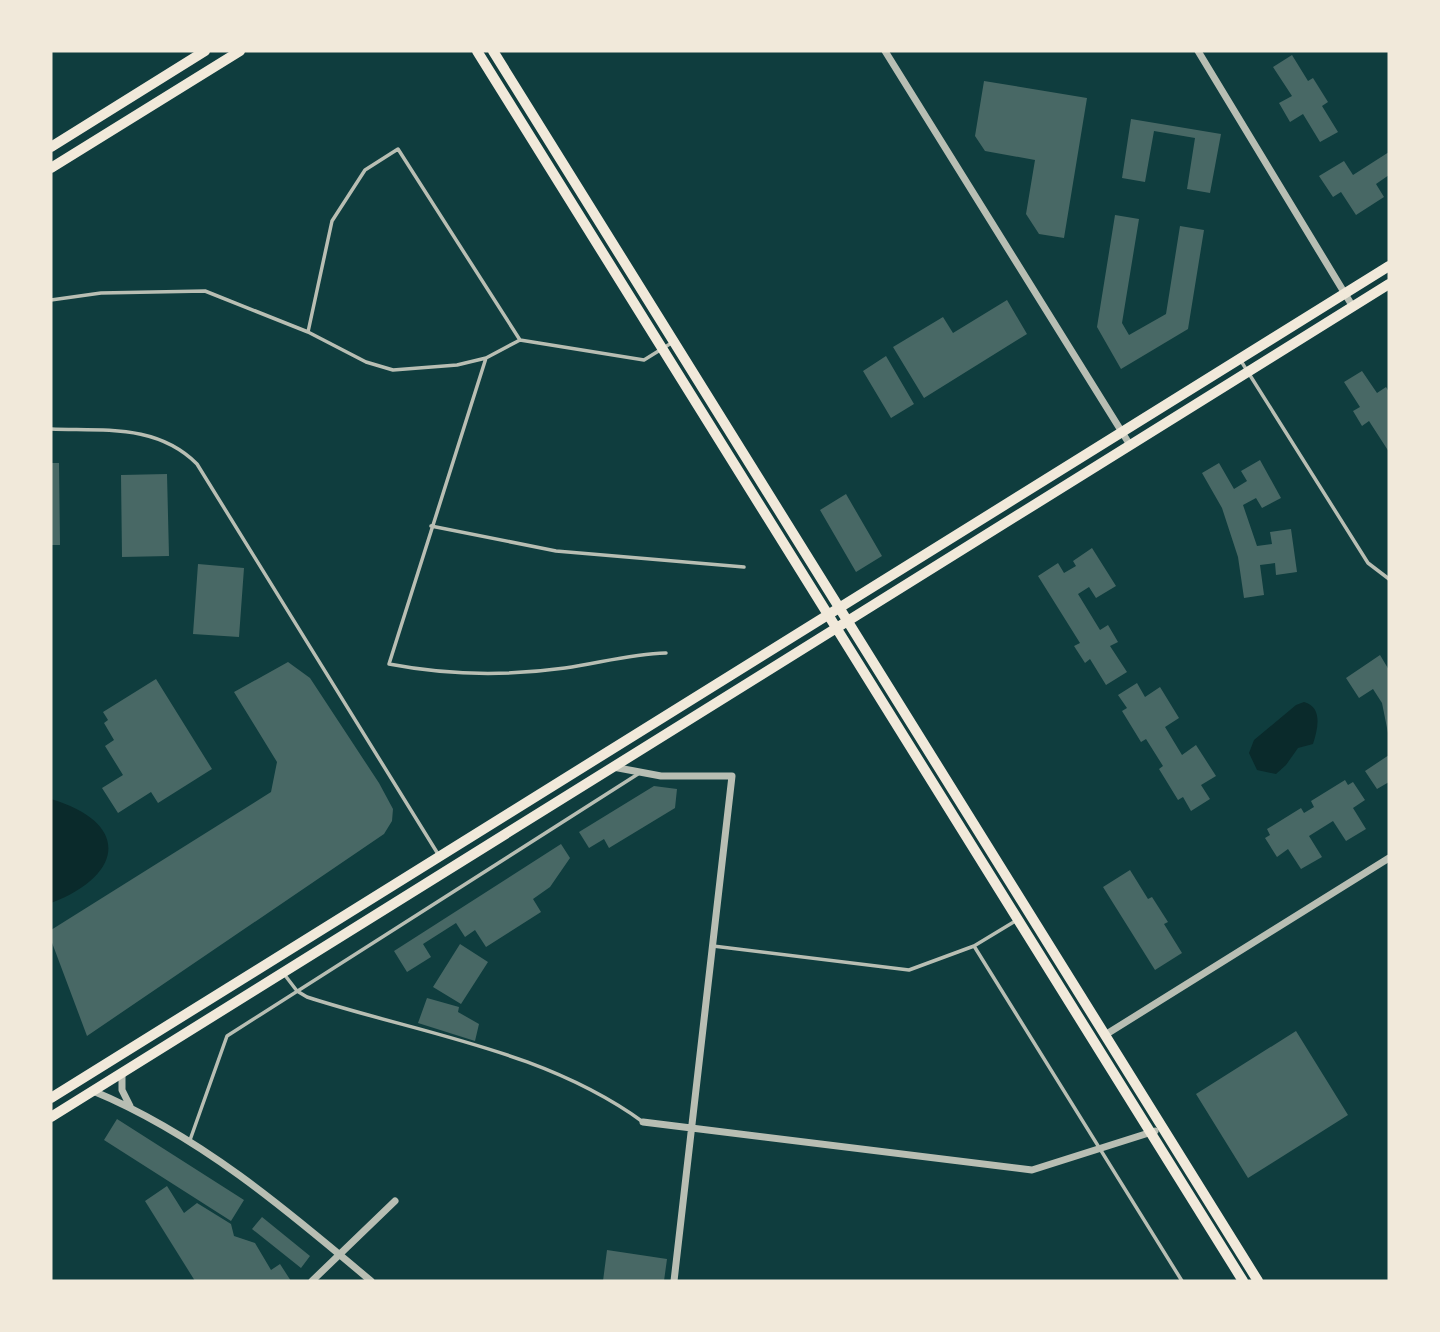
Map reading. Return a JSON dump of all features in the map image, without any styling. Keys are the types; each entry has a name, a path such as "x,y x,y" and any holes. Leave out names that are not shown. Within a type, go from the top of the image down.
{"main road":[{"path":"51,146 205,51"},
{"path":"51,168 240,51"},
{"path":"477,51 1243,1281"},
{"path":"493,51 1258,1281"},
{"path":"51,1098 1389,266"},
{"path":"51,1116 1389,284"}],"street":[{"path":"885,51 1130,445"},
{"path":"1198,51 1353,307"},
{"path":"612,767 640,773 733,776 674,1281"},
{"path":"1105,1035 1389,858"},
{"path":"122,1072 122,1090 130,1107"},
{"path":"92,1091 130,1107 189,1142 269,1198 371,1281"},
{"path":"643,1122 1032,1170 1151,1133 1162,1127"},
{"path":"312,1281 395,1201"}],"lane":[{"path":"308,332 332,221 365,170 398,149 520,340"},
{"path":"51,300 101,292 205,291 308,332 366,362 393,370 445,366 486,358 520,340 644,360 674,342"},
{"path":"486,358 389,664 432,672 466,673 565,668 630,654 666,653"},
{"path":"1240,359 1368,563 1389,579"},
{"path":"51,429 150,435 169,441 197,464 439,857"},
{"path":"431,526 556,551 744,567"},
{"path":"189,1142 227,1036 640,773"},
{"path":"713,946 909,970 974,946 1018,920"},
{"path":"974,946 1182,1281"},
{"path":"283,972 298,991 350,1011 404,1023 570,1077 606,1096 643,1122"}],"water":[{"path":"1304,702 1317,714 1313,744 1298,748 1276,774 1257,770 1249,753 1254,740 1296,705"},
{"path":"51,799 77,809 95,821 105,835 108,850 104,864 93,878 51,903"}],"building":[{"path":"1292,55 1308,81 1313,78 1328,102 1322,106 1338,132 1320,142 1303,114 1290,122 1279,103 1292,96 1273,67"},
{"path":"984,81 1087,98 1064,238 1039,234 1026,214 1035,160 985,151 975,136"},
{"path":"1131,119 1221,134 1210,193 1187,189 1195,138 1154,131 1145,182 1122,178"},
{"path":"1389,152 1389,175 1376,184 1384,197 1356,215 1341,192 1333,197 1319,176 1344,161 1353,175"},
{"path":"1115,215 1139,219 1122,323 1129,335 1166,314 1180,226 1204,230 1188,329 1121,369 1097,327"},
{"path":"1007,300 1027,334 924,398 893,347 943,317 953,333"},
{"path":"886,356 914,404 891,418 863,371"},
{"path":"1362,371 1377,393 1386,387 1389,392 1389,452 1369,421 1362,426 1353,411 1360,407 1344,382"},
{"path":"1260,460 1281,498 1262,508 1256,498 1243,505 1257,546 1272,544 1270,532 1291,529 1297,572 1276,575 1275,563 1260,565 1264,595 1244,598 1238,557 1222,508 1202,473 1219,463 1234,489 1247,481 1241,471"},
{"path":"51,463 59,463 60,545 51,545"},
{"path":"167,474 169,556 122,557 121,475"},
{"path":"846,494 882,556 856,572 820,510"},
{"path":"1092,548 1116,586 1096,598 1089,587 1078,594 1100,630 1108,625 1118,642 1110,646 1127,672 1106,685 1090,659 1085,663 1074,646 1080,643 1038,576 1058,563 1064,573 1076,566 1073,561"},
{"path":"198,564 244,568 239,637 193,634"},
{"path":"1380,655 1389,670 1389,738 1382,703 1373,689 1359,698 1346,678"},
{"path":"288,662 310,678 379,783 393,809 392,821 384,834 87,1036 51,940 51,930 271,792 277,762 234,692"},
{"path":"156,679 212,769 158,803 151,792 118,813 102,788 123,775 105,746 114,740 104,723 108,720 103,712"},
{"path":"1137,683 1145,697 1160,687 1179,718 1165,727 1182,755 1196,745 1216,776 1201,785 1210,799 1191,811 1183,797 1178,800 1159,769 1163,766 1146,739 1141,742 1122,711 1127,708 1118,695"},
{"path":"1389,755 1389,782 1377,789 1365,771"},
{"path":"1345,780 1348,785 1353,782 1365,800 1353,808 1366,829 1346,841 1333,821 1309,836 1322,857 1301,869 1288,849 1277,857 1265,838 1270,835 1267,829 1301,808 1304,813 1314,807 1311,801"},
{"path":"654,786 677,789 675,808 609,848 604,839 589,848 579,832"},
{"path":"561,844 570,858 550,887 533,899 541,912 486,947 475,930 465,937 456,923 423,944 431,957 407,972 394,951"},
{"path":"1130,870 1148,899 1152,897 1168,922 1164,924 1182,953 1155,970 1103,887"},
{"path":"460,944 488,962 461,1004 433,987"},
{"path":"427,998 459,1007 458,1012 479,1024 475,1041 418,1023"},
{"path":"1296,1031 1348,1115 1248,1178 1196,1094"},
{"path":"117,1119 244,1200 231,1221 104,1140"},
{"path":"167,1186 184,1213 197,1203 231,1224 234,1236 255,1243 271,1270 280,1264 291,1281 195,1281 145,1201"},
{"path":"262,1217 310,1256 301,1268 252,1229"},
{"path":"607,1250 667,1259 664,1281 603,1281"}]}
